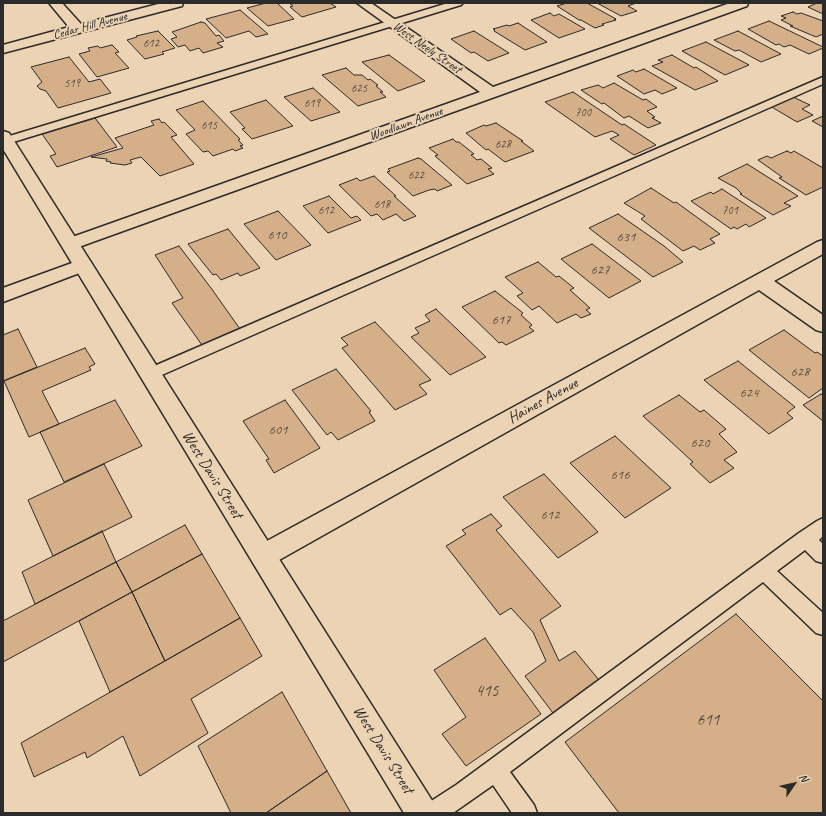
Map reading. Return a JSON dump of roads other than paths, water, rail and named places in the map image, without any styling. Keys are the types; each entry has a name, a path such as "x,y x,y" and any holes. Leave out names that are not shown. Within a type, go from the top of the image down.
{"street":[{"path":"55,3 78,29"},
{"name":"Cedar Hill Avenue","path":"3,49 177,3"},
{"name":"West Neely Street","path":"362,3 491,93"},
{"name":"Woodlawn Avenue","path":"70,244 742,3"},
{"name":"West Davis Street","path":"4,138 422,813"},
{"name":"Haines Avenue","path":"263,556 823,246"},
{"path":"3,295 83,265"},
{"path":"760,281 823,325"}],"lane":[{"path":"4,138 458,3"},
{"path":"150,374 823,80"},
{"path":"433,813 495,770 823,526"},
{"path":"805,539 823,555"},
{"path":"763,570 823,626"},
{"path":"495,770 526,813"}]}
